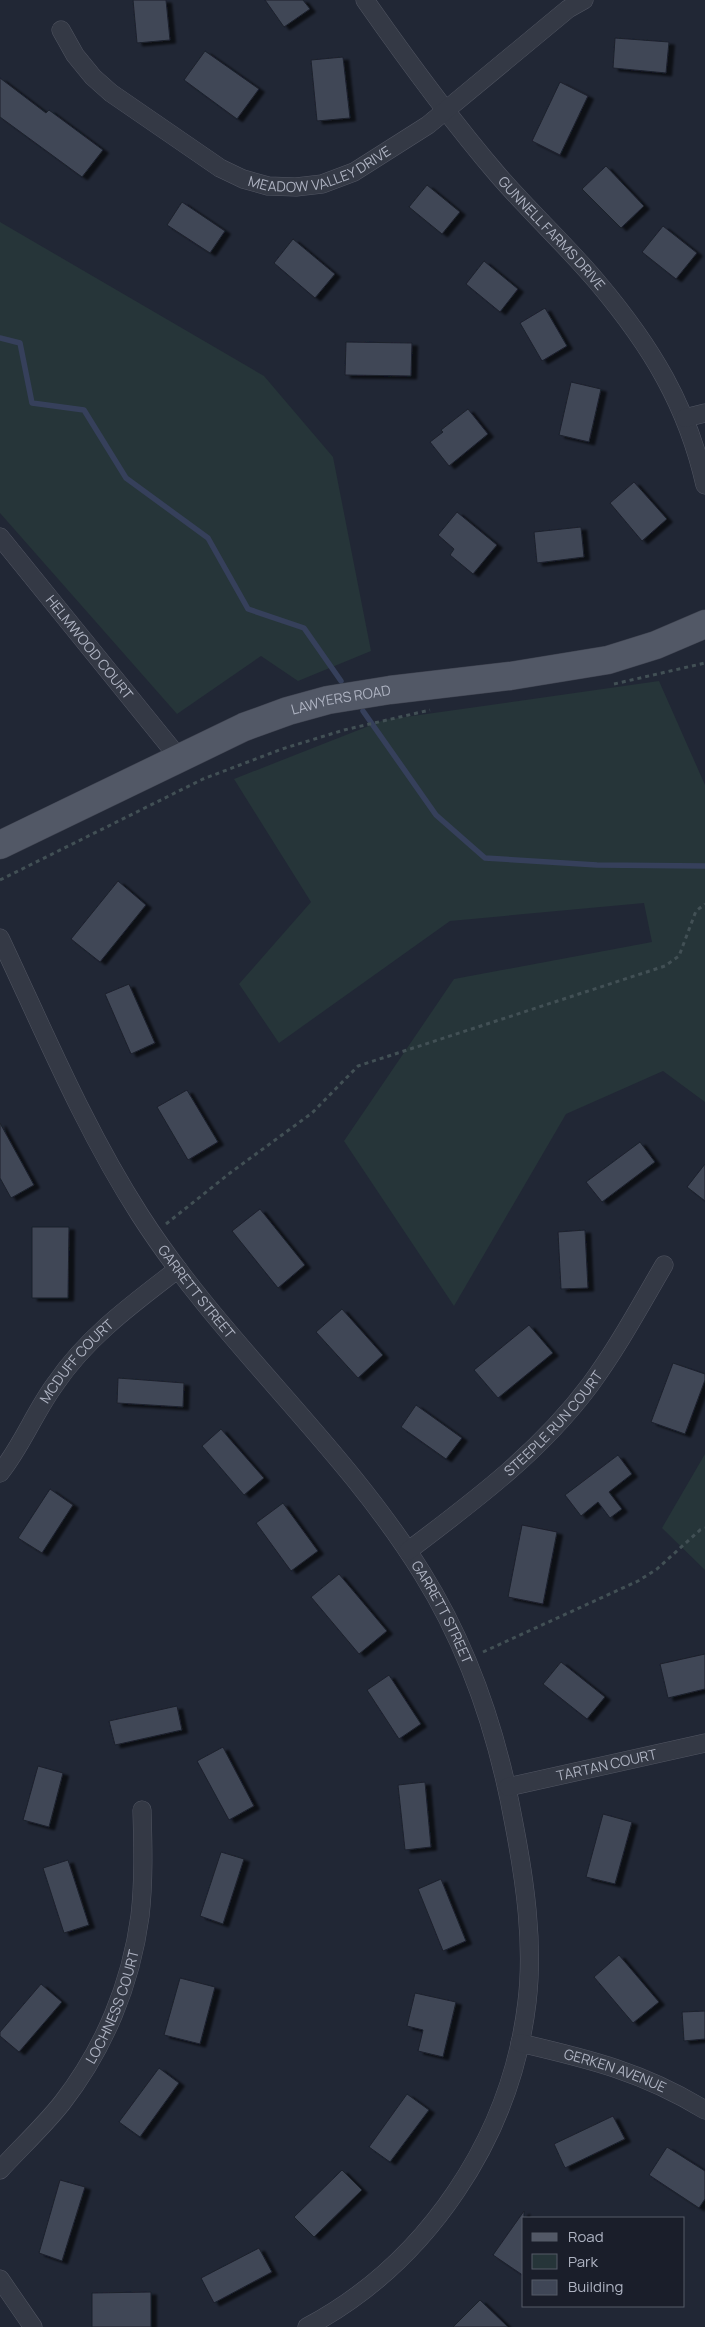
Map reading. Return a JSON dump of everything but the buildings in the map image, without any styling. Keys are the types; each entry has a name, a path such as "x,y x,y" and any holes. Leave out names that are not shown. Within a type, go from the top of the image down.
{"main road":[{"name":"LAWYERS ROAD","path":"0,845 244,727 288,711 328,700 390,690 510,676 608,660 656,644 705,624"}],"street":[{"name":"GUNNELL FARMS DRIVE","path":"365,0 445,112 499,176 597,282 631,324 659,367 685,418 699,457 705,485"},
{"name":"MEADOW VALLEY DRIVE","path":"61,30 75,55 92,77 111,94 220,168 243,179 268,186 296,187 322,184 346,176 445,112 568,9 584,0"},
{"path":"685,418 705,413"},
{"name":"HELMWOOD COURT","path":"0,537 179,758"},
{"name":"GARRETT STREET","path":"0,938 108,1160 154,1234 178,1269 376,1506 408,1551 450,1623 467,1659 492,1726 508,1787 519,1848 526,1908 528,1963 527,2003 520,2043 508,2086 491,2129 471,2168 448,2204 422,2237 391,2268 356,2296 307,2327"},
{"name":"STEEPLE RUN COURT","path":"408,1551 489,1490 548,1435 589,1387 616,1348 664,1265"},
{"name":"MCDUFF COURT","path":"0,1473 55,1383 77,1355 134,1303 178,1269"},
{"name":"TARTAN COURT","path":"508,1787 705,1743"},
{"name":"LOCHNESS COURT","path":"0,2170 61,2104 85,2070 105,2035 121,1997 132,1958 140,1916 143,1876 142,1810"},
{"name":"GERKEN AVENUE","path":"520,2043 598,2061 641,2076 680,2095 705,2110"},
{"path":"0,2279 34,2327"}],"path":[{"path":"611,684 705,663"},
{"path":"0,880 203,779 282,749 336,733 432,710"},
{"path":"154,1234 230,1173 312,1113 358,1066 666,966 679,956 696,911 705,904"},
{"path":"467,1659 638,1581 657,1569 705,1528"}],"green space":[{"path":"0,222 264,376 333,457 371,651 298,681 261,656 177,714 0,513"},
{"path":"659,681 705,785 705,1102 663,1071 566,1114 454,1306 344,1141 454,979 652,942 644,903 450,921 279,1043 239,984 311,902 234,779 384,720"},
{"path":"705,1454 705,1570 662,1528"}],"waterway":[{"path":"0,338 20,343 32,403 84,410 126,478 208,538 248,609 304,628 341,681"},
{"path":"363,711 436,815 485,858 597,865 705,866"}]}
